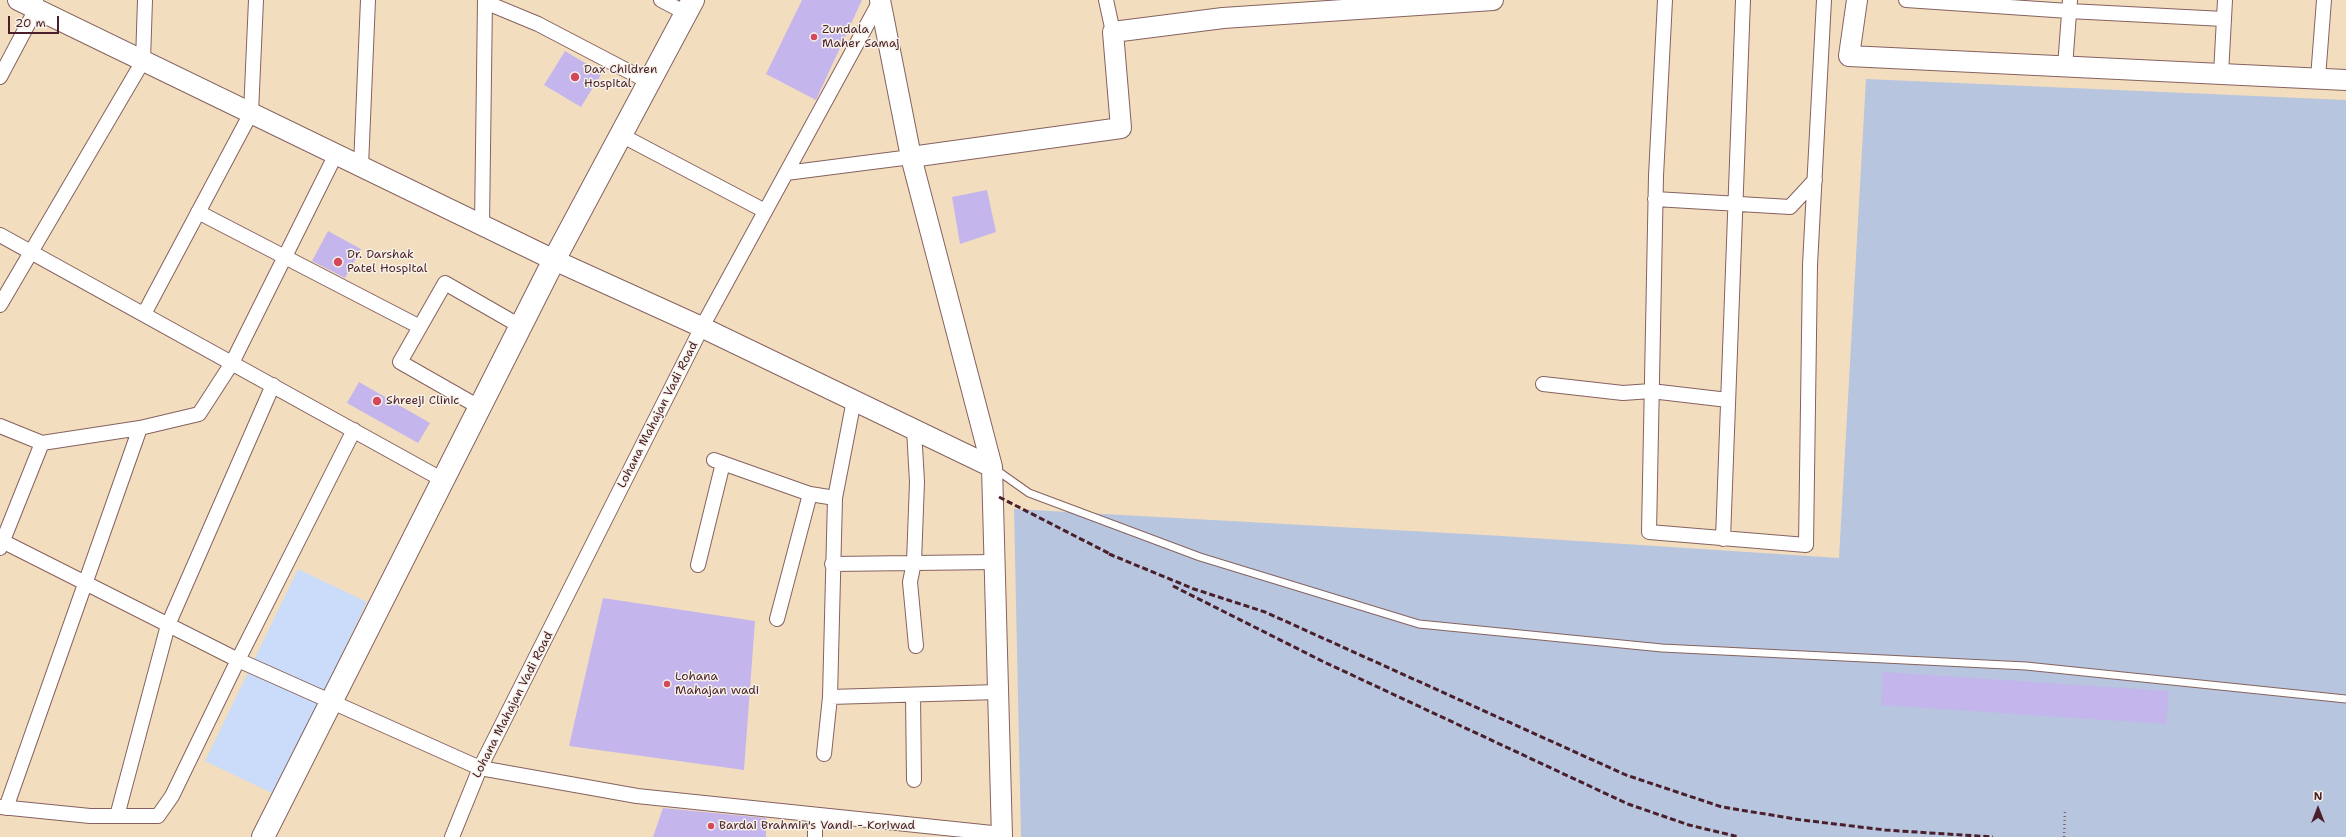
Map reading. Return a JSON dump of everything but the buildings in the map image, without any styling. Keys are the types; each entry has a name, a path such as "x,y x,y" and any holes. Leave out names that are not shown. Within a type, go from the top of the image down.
{"main road":[{"path":"263,837 520,326 689,7"}],"street":[{"path":"18,0 36,4 143,61 554,260 702,327 992,467"},
{"path":"0,305 143,61 145,0"},
{"path":"144,314 251,113 256,0"},
{"path":"361,166 368,0"},
{"path":"661,0 689,7"},
{"path":"786,173 1121,128 1113,32 1106,0"},
{"path":"1113,32 1223,18 1493,0"},
{"path":"1665,0 1655,200 1650,391 1650,532 1806,545 1810,265 1824,0"},
{"path":"1723,539 1743,0"},
{"path":"1857,0 1849,56 2346,80"},
{"path":"1906,0 2070,6 2224,18"},
{"path":"2221,74 2225,0"},
{"path":"2318,78 2324,0"},
{"path":"482,225 485,1 538,24 649,82"},
{"path":"42,443 1,543 87,584 238,660 330,703 480,768 636,796 1002,835 992,467 911,157 880,1"},
{"name":"Lohana Mahajan Vadi Road","path":"452,837 480,768 702,327 880,1"},
{"path":"0,77 36,4"},
{"path":"2065,67 2070,6"},
{"path":"621,135 765,211"},
{"path":"0,426 42,443 140,428 200,414 232,363 336,154"},
{"path":"1655,200 1736,202 1790,206 1815,180"},
{"path":"198,212 420,327"},
{"path":"0,235 443,480"},
{"path":"479,408 400,362 445,282 520,326"},
{"path":"1543,384 1623,392 1650,391 1728,400"},
{"path":"117,816 168,625 273,385"},
{"path":"824,754 830,697 832,564 835,498 854,400"},
{"path":"140,428 87,584 3,807 90,816 158,816 172,796 238,660 354,430"},
{"path":"914,429 917,482 914,562 910,582 916,646"},
{"path":"698,565 718,462 810,494 835,498"},
{"path":"777,619 810,494"},
{"path":"832,564 995,562"},
{"path":"830,697 998,692"},
{"path":"913,694 914,780"},
{"path":"815,815 815,837"}],"lane":[{"path":"992,467 1029,493 1200,558 1419,624 1662,648 2026,666 2346,699"}],"path":[{"path":"2064,837 2065,811"}],"shaded area":[{"path":"1866,79 2346,100 2346,837 1021,837 1014,509 1502,536 1839,558"},
{"path":"298,569 367,602 274,794 205,761"}],"railway":[{"path":"999,497 1114,556"},
{"path":"1109,554 1194,589 1265,612 1626,775 1722,807 1802,820 1885,830 1993,837"},
{"path":"1173,586 1322,661 1628,804 1689,825 1739,837"}],"place":[{"name":"Zundala Maher Samaj","path":"814,37"},
{"name":"Dax Children Hospital","path":"575,77"},
{"name":"Dr. Darshak Patel Hospital","path":"338,262"},
{"name":"Shreeji Clinic","path":"377,401"},
{"name":"Lohana Mahajan wadi","path":"667,684"},
{"name":"Bardai Brahmin's Vandi - Koriwad","path":"711,826"}]}
